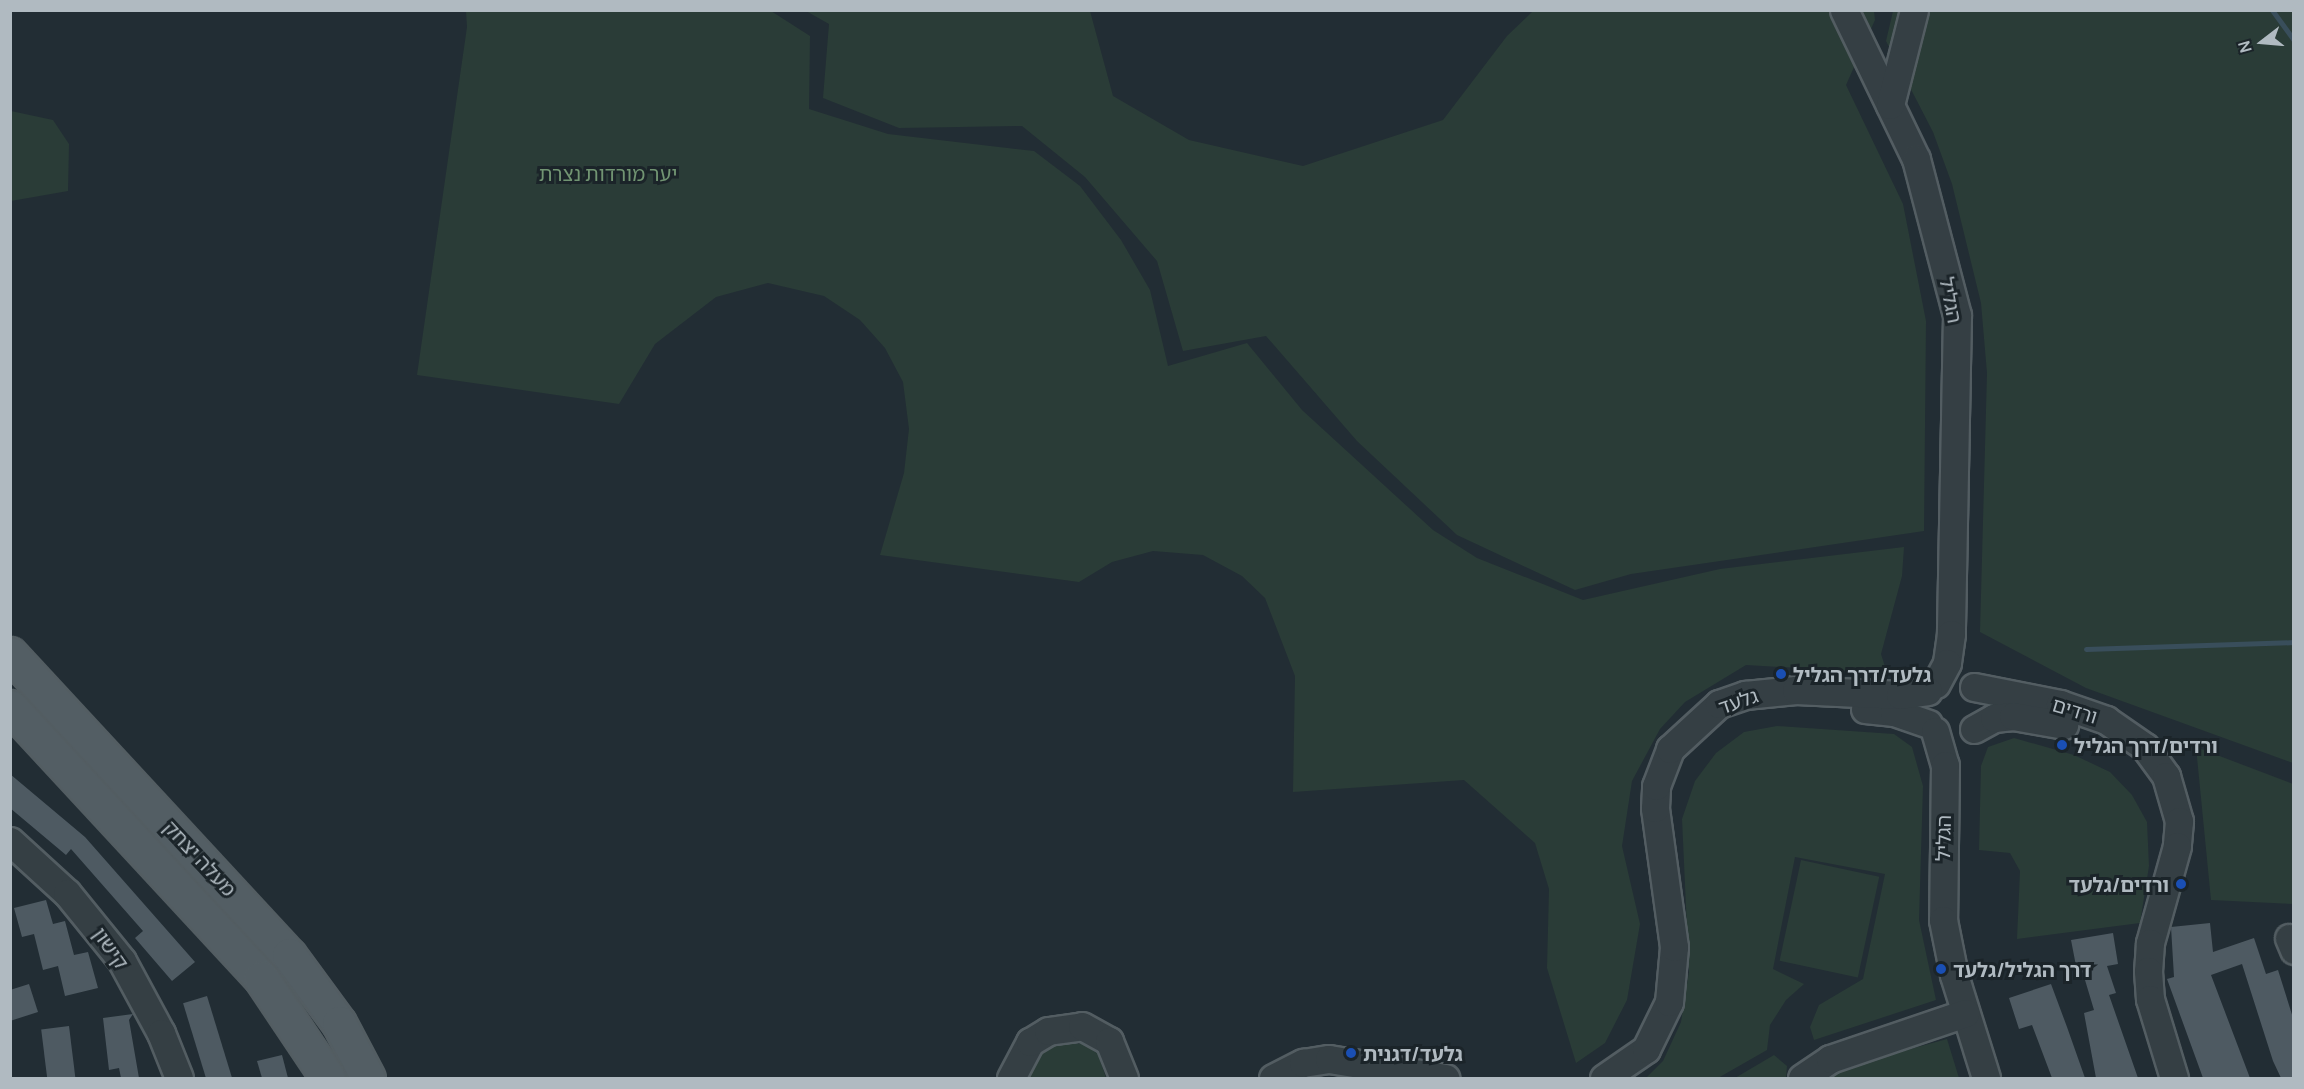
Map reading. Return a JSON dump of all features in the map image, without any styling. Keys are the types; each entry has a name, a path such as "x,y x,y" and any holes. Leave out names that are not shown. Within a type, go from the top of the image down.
{"main road":[{"name":"מעלה יצחק","path":"10,654 289,955 339,1023 368,1078"},
{"name":"מעלה יצחק","path":"10,707 261,978 328,1078"}],"street":[{"name":"הגליל","path":"1844,10 1916,159 1957,315 1952,609 1947,663 1932,688"},
{"path":"1890,105 1914,10"},
{"name":"הגליל","path":"1952,609 1969,684"},
{"path":"1955,678 1969,684 1982,706 1971,731 1956,738 1931,728 1924,704 1932,688 1955,678"},
{"name":"ורדים","path":"1969,684 2082,711 2127,731 2145,747 2166,776 2179,821 2150,943 2148,971 2150,999 2174,1078"},
{"name":"גלעד","path":"1604,1078 1646,1049 1669,1002 1674,947 1655,808 1662,766 1684,734 1719,704 1768,692 1900,695 1932,688"},
{"name":"גלעד","path":"1661,854 1662,803 1672,778 1693,745 1731,719 1791,706 1894,712 1931,728"},
{"name":"ורדים","path":"1971,731 1994,718 2030,717 2076,729 2121,749 2140,764 2163,797 2170,817 2169,868"},
{"name":"הגליל","path":"1931,728 1945,765 1942,883 1947,947 1986,1078"},
{"name":"הגליל","path":"1947,947 1959,760 1971,731"},
{"name":"קישון","path":"10,841 67,893 122,961 161,1033 179,1078"},
{"path":"1803,1078 1830,1059 1965,1013"},
{"path":"1011,1078 1030,1042 1048,1031 1082,1026 1109,1041 1124,1078"},
{"path":"1273,1078 1303,1063 1329,1059 1445,1078"}],"green space":[{"name":"יער מורדות נצרת","path":"466,11 771,11 810,36 809,109 888,134 1034,151 1080,186 1121,240 1150,290 1168,366 1247,343 1302,410 1433,530 1477,558 1583,600 1720,569 1904,547 1902,576 1881,654 1887,673 1746,665 1685,702 1660,729 1632,781 1622,846 1640,924 1627,1000 1605,1043 1576,1063 1547,968 1549,889 1535,843 1464,780 1293,792 1295,676 1265,598 1242,576 1203,555 1153,551 1112,562 1079,582 880,555 904,473 909,429 903,382 885,348 860,320 824,296 768,283 716,297 655,344 619,404 417,375 467,27"},
{"path":"806,11 1090,11 1113,96 1189,140 1303,166 1443,120 1507,36 1533,11 1874,11 1875,20 1846,85 1903,204 1926,321 1924,531 1631,574 1575,590 1457,535 1357,441 1266,336 1183,351 1157,261 1085,177 1022,126 899,128 823,98 829,24"},
{"path":"1893,11 2293,11 2293,763 2086,688 1980,632 1987,373 1981,303 1952,184 1933,132 1886,41"},
{"path":"11,111 53,120 69,144 68,191 11,201"},
{"path":"1777,726 1894,734 1912,747 1923,786 1919,920 1936,1000 1814,1040 1810,1027 1819,1005 1863,979 1885,874 1795,857 1773,969 1804,984 1786,1000 1770,1025 1767,1050 1718,1078 1646,1078 1663,1061 1681,1022 1689,972 1682,819 1695,781 1716,753 1744,732"},
{"path":"2014,738 2074,755 2110,772 2132,795 2147,822 2149,866 2140,923 2017,939 2020,871 2010,853 1979,850 1981,766 1988,747"},
{"path":"2196,747 2293,784 2293,904 2211,900"},
{"path":"1801,860 1879,877 1858,977 1780,961"},
{"path":"1947,1039 1959,1078 1827,1078 1826,1072"},
{"path":"1069,1043 1084,1044 1098,1054 1106,1078 1025,1078 1035,1059 1050,1046"},
{"path":"1774,1055 1787,1066 1786,1078 1735,1078"}],"building":[{"path":"10,774 85,837 195,962 172,981 135,938 143,931 71,849 66,855 10,808"},
{"path":"46,900 53,924 65,921 74,955 88,952 98,988 65,996 58,966 43,970 34,934 22,937 14,908"},
{"path":"2210,923 2213,952 2254,938 2266,974 2278,970 2294,1021 2294,1078 2281,1078 2273,1061 2242,964 2211,975 2250,1078 2203,1078 2167,979 2174,977 2171,927"},
{"path":"2113,933 2118,964 2107,966 2116,993 2109,995 2138,1078 2096,1078 2084,1013 2094,1010 2082,970 2077,971 2071,940"},
{"path":"29,984 38,1012 10,1021 10,990"},
{"path":"2051,984 2085,1078 2052,1078 2032,1025 2019,1029 2009,998"},
{"path":"207,996 232,1078 206,1078 183,1003"},
{"path":"133,1014 129,1020 139,1078 121,1078 119,1068 109,1070 103,1018"},
{"path":"69,1026 75,1078 47,1078 41,1029"},
{"path":"282,1055 288,1078 262,1078 257,1061"}],"waterway":[{"path":"2272,10 2294,40"},
{"path":"2086,649 2294,642"}],"place":[{"name":"גלעד/דרך הגליל","path":"1781,674"},
{"name":"ורדים/דרך הגליל","path":"2062,745"},
{"name":"ורדים/גלעד","path":"2181,884"},
{"name":"דרך הגליל/גלעד","path":"1941,969"},
{"name":"גלעד/דגנית","path":"1351,1053"}]}
